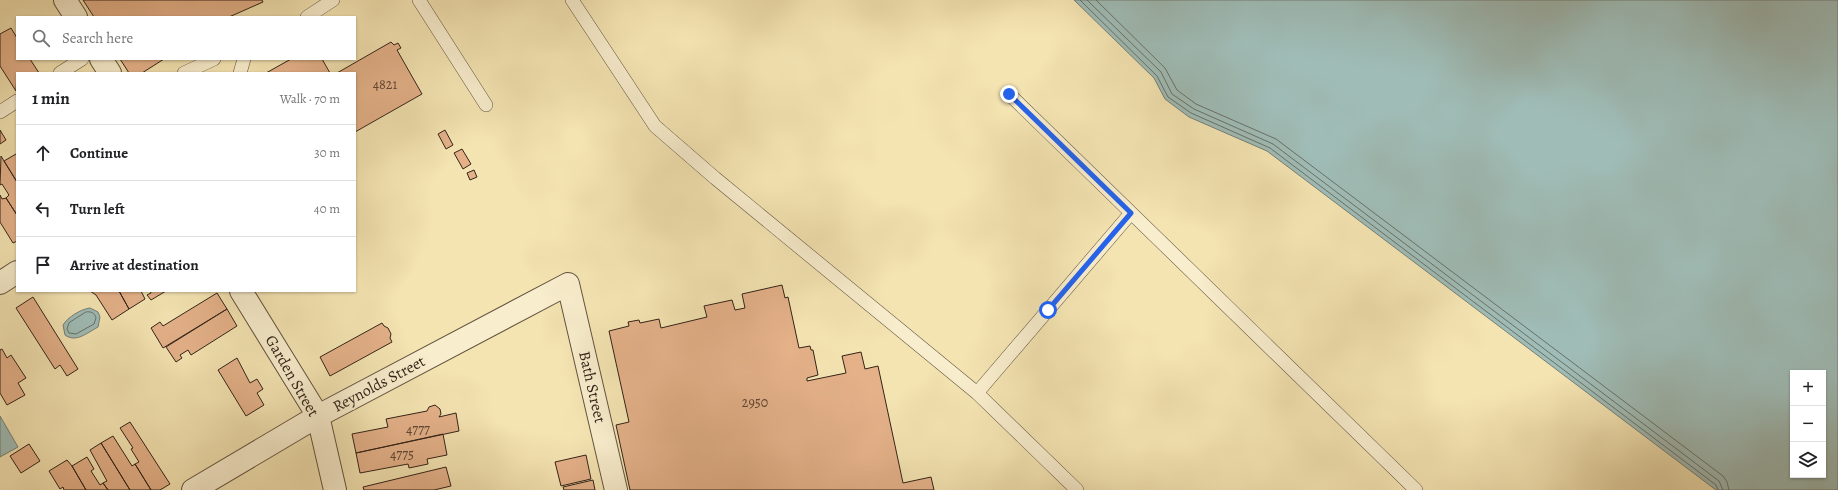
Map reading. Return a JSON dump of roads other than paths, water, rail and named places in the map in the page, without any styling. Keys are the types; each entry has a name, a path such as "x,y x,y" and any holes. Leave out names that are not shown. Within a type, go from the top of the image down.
{"street":[{"path":"66,0 75,16"},
{"path":"102,60 109,72"},
{"path":"0,283 16,273"},
{"name":"Reynolds Street","path":"193,490 318,416 568,284"},
{"name":"Bath Street","path":"568,284 616,490"},
{"name":"Garden Street","path":"242,292 318,416 335,490"}],"lane":[{"path":"309,16 333,0"},
{"path":"419,0 486,105"},
{"path":"572,0 655,126 715,178 977,393 1077,490"},
{"path":"62,72 80,60"},
{"path":"186,72 212,60"},
{"path":"240,72 244,60"},
{"path":"1009,94 1416,490"},
{"path":"0,112 16,102"},
{"path":"977,393 1131,213"}],"water":[{"path":"1074,0 1838,0 1838,490 1716,490 1267,151 1189,117 1165,99 1154,78"},
{"path":"90,308 98,312 100,317 98,327 77,338 65,335 63,325 65,322 71,316"},
{"path":"0,416 18,447 0,457"}]}
